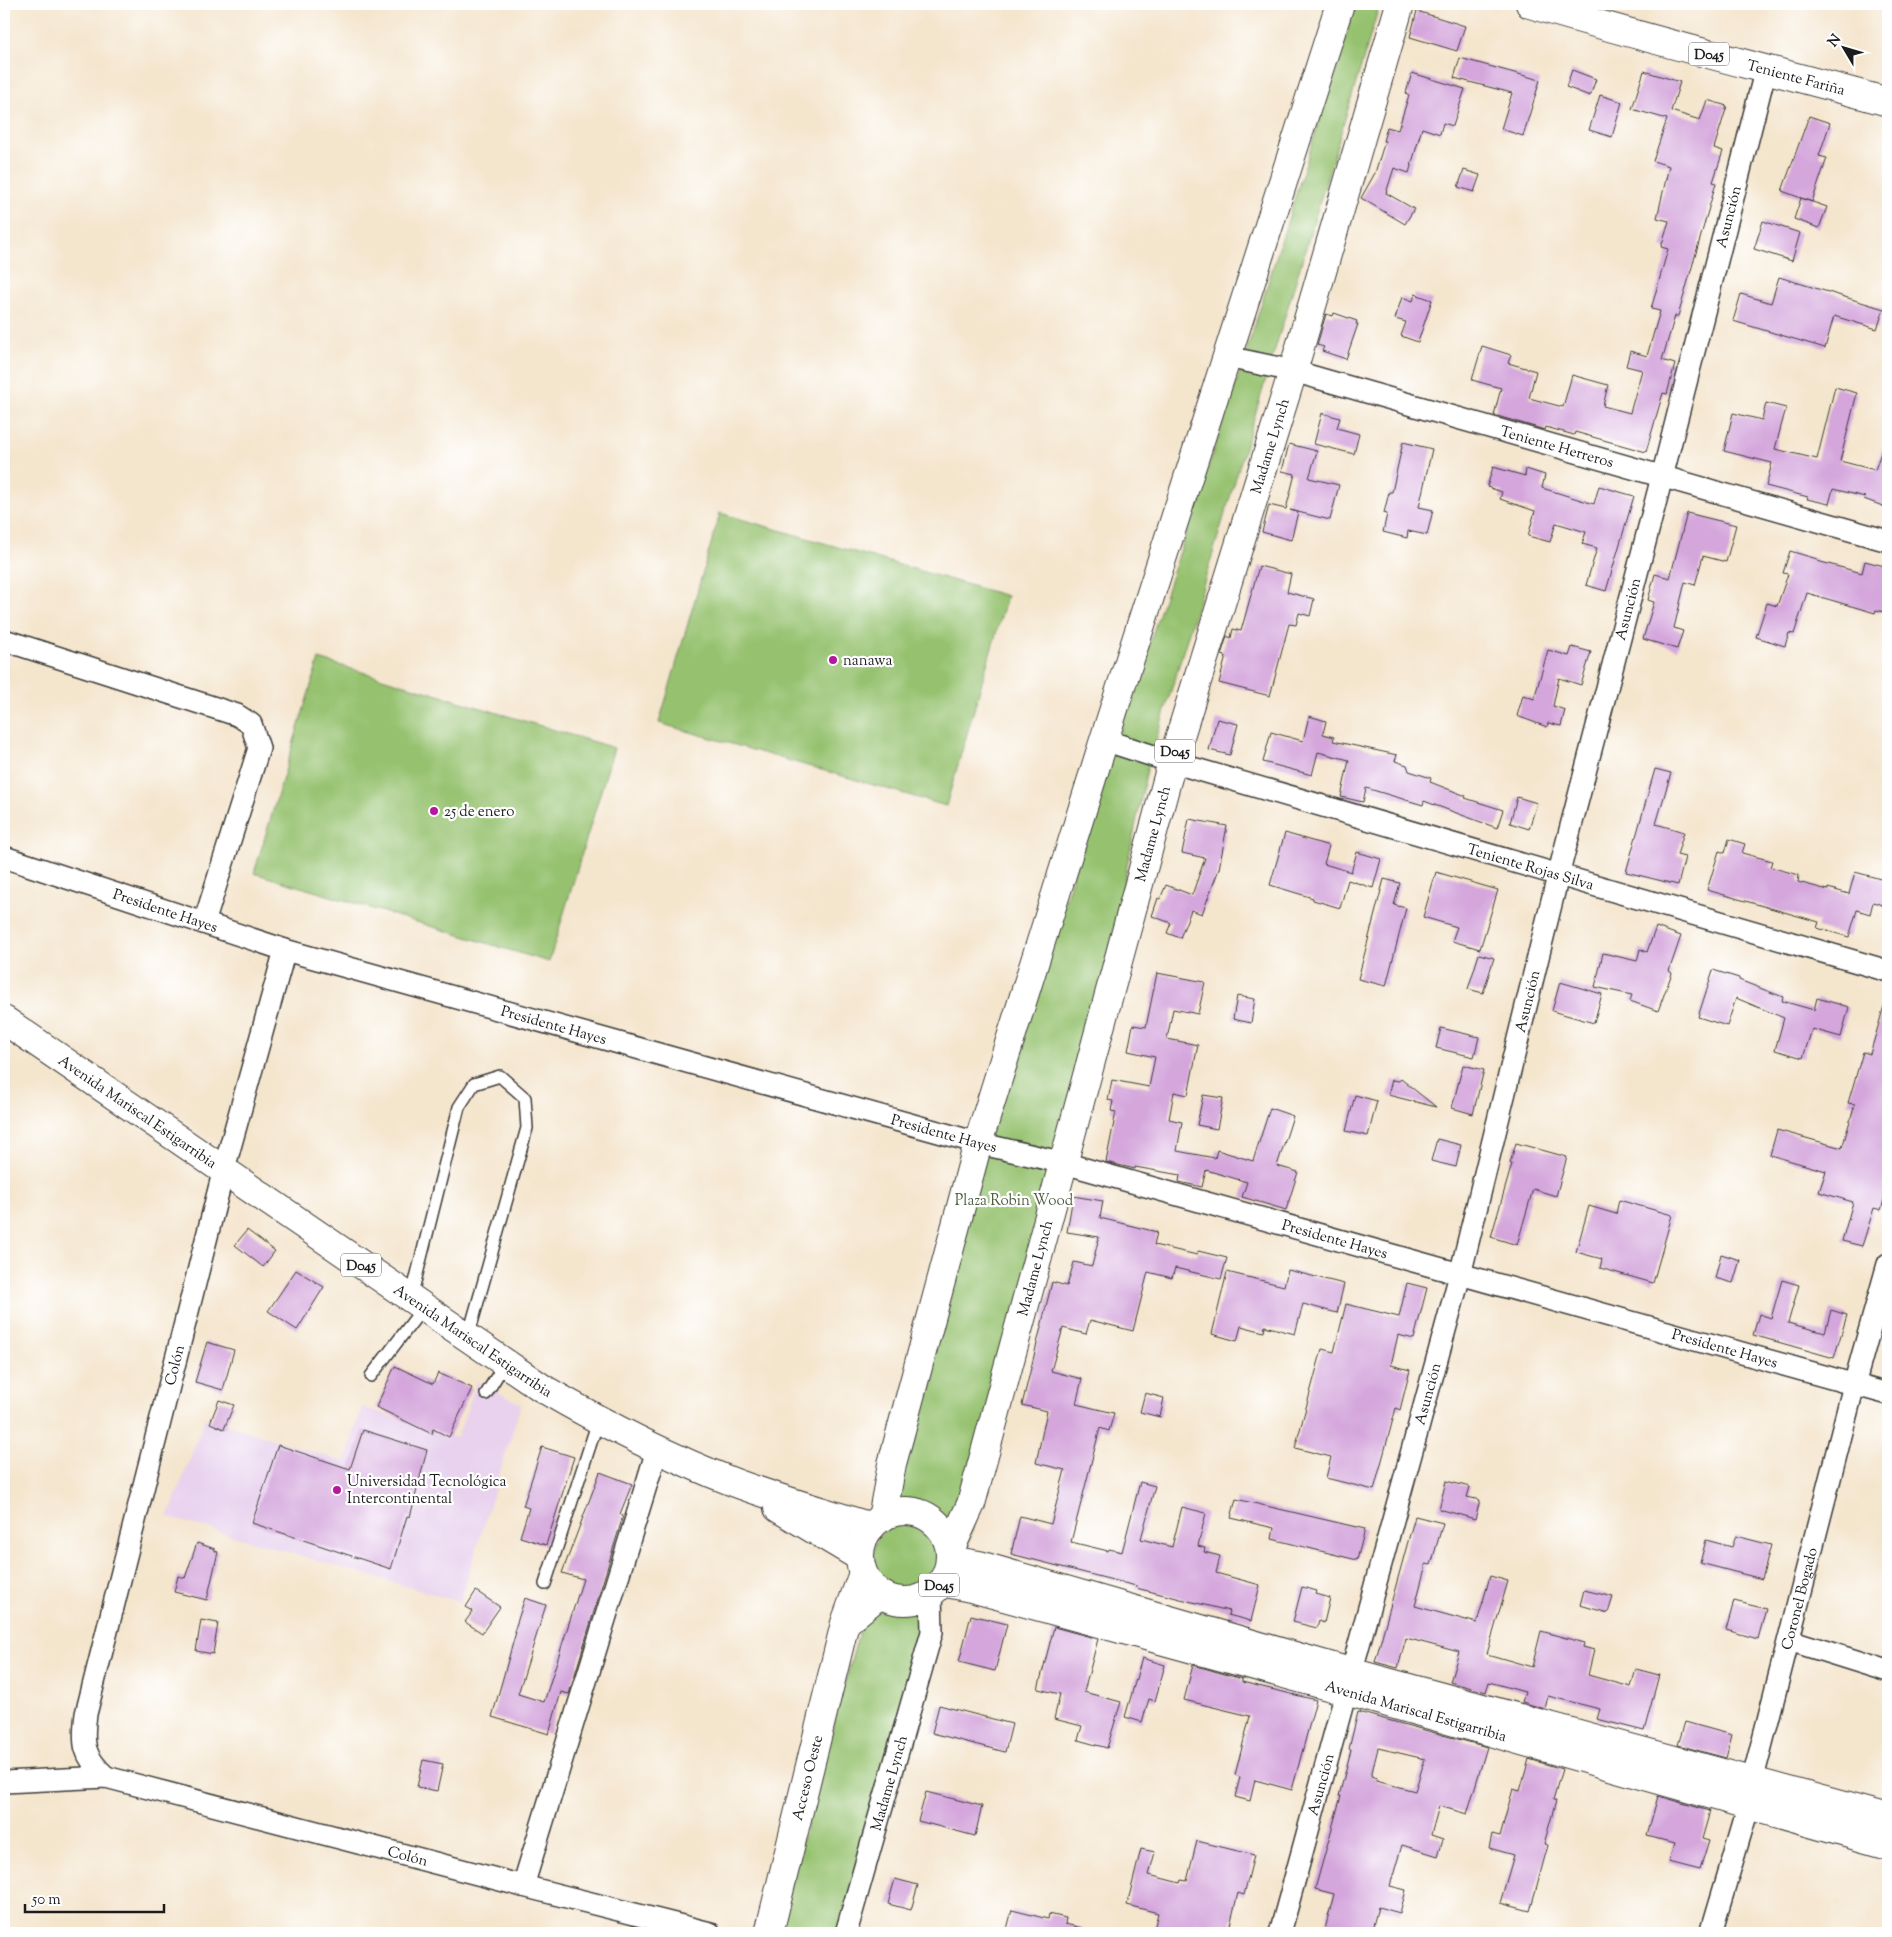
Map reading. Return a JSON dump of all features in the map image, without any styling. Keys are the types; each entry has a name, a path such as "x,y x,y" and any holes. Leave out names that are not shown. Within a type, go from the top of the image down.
{"main road":[{"path":"862,1565 861,1546 876,1522 978,1143 1104,740 1340,4"},
{"name":"Madame Lynch","path":"938,1577 972,1504 1172,762 1293,371 1400,4"},
{"name":"Teniente Fariña","path":"1530,4 1615,30 1766,68 1888,102"},
{"name":"Avenida Mariscal Estigarribia","path":"4,1020 224,1169 505,1364 598,1421 657,1450 734,1482 876,1522"},
{"name":"Avenida Mariscal Estigarribia","path":"734,1482 862,1565"},
{"path":"876,1522 900,1511 909,1511 931,1519 942,1530 938,1577"},
{"name":"D045","path":"862,1565 867,1581 880,1594 898,1601 938,1577"},
{"name":"Acceso Oeste","path":"769,1933 845,1623 862,1565"},
{"name":"Avenida Mariscal Estigarribia","path":"938,1577 971,1588 1348,1682 1751,1794 1888,1845"},
{"path":"845,1623 880,1594"},
{"name":"Avenida Mariscal Estigarribia","path":"1751,1794 1888,1818"}],"street":[{"name":"Asunción","path":"1280,1933 1460,1276 1558,876 1766,68"},
{"name":"Teniente Herreros","path":"1227,357 1293,371 1888,540"},
{"path":"4,640 237,715 251,724 259,748 204,923"},
{"name":"Teniente Rojas Silva","path":"1104,740 1172,762 1558,876 1888,971"},
{"name":"Presidente Hayes","path":"4,857 285,950 978,1143 1064,1163 1460,1276 1888,1394"},
{"name":"Colón","path":"106,1777 93,1765 86,1751 84,1732 86,1714 224,1169 285,950"},
{"name":"Coronel Bogado","path":"1711,1933 1751,1794 1854,1385 1888,1264"},
{"path":"523,1886 657,1450"},
{"name":"Madame Lynch","path":"846,1933 932,1632 938,1577"},
{"path":"1789,1640 1888,1672"},
{"name":"Colón","path":"4,1782 106,1777 710,1933"}],"lane":[{"path":"371,1376 417,1303 460,1106 474,1084 500,1076 524,1098 527,1128 468,1338"},
{"path":"486,1394 505,1364"},
{"path":"545,1584 598,1421"}],"shaded area":[{"name":"Universidad Tecnológica Intercontinental","path":"477,1382 521,1404 460,1602 168,1517 205,1418 345,1462 362,1407 457,1438"}],"green space":[{"name":"Plaza Robin Wood","path":"1356,4 1380,4 1147,770 1062,1177 968,1547 956,1546 951,1528 926,1509 894,1507 982,1157 1110,761 1236,384"},
{"name":"nanawa","path":"720,513 1007,596 946,806 659,723"},
{"name":"25 de enero","path":"319,659 614,748 549,962 254,873"},
{"path":"914,1522 926,1528 935,1537 941,1549 939,1569 931,1580 914,1590 900,1590 883,1580 875,1569 873,1549 883,1532 894,1524"},
{"path":"869,1595 886,1605 902,1609 919,1607 937,1599 838,1933 777,1933"}],"building":[{"path":"1417,11 1465,26 1457,51 1410,37"},
{"path":"1460,58 1540,80 1523,136 1501,129 1512,93 1454,78"},
{"path":"1572,70 1596,79 1590,96 1566,87"},
{"path":"1644,71 1680,82 1671,111 1700,120 1707,100 1727,106 1714,148 1723,151 1713,182 1716,183 1678,316 1675,316 1662,360 1675,364 1667,394 1663,393 1646,452 1575,432 1574,435 1546,427 1545,430 1494,415 1501,388 1472,380 1482,346 1511,355 1508,363 1536,371 1529,398 1563,407 1572,375 1608,385 1603,406 1630,413 1642,370 1626,366 1630,351 1647,356 1660,311 1651,309 1668,249 1661,247 1669,221 1657,218 1669,166 1653,161 1667,119 1632,109"},
{"path":"1412,73 1465,89 1453,126 1443,123 1440,134 1422,128 1409,173 1394,168 1386,193 1414,209 1405,224 1361,198 1375,173 1385,141 1383,141 1387,127 1398,130 1409,95 1406,93"},
{"path":"1600,95 1622,102 1612,137 1589,130"},
{"path":"1809,116 1830,123 1819,156 1827,158 1812,202 1782,191"},
{"path":"1464,170 1480,175 1474,192 1458,187"},
{"path":"1801,198 1827,207 1819,228 1794,219"},
{"path":"1763,221 1800,233 1792,261 1754,249"},
{"path":"1779,277 1884,309 1877,329 1834,316 1825,348 1733,321 1741,294 1771,303"},
{"path":"1415,294 1432,300 1418,342 1401,336 1406,322 1395,319 1402,297 1413,301"},
{"path":"1334,313 1357,321 1356,324 1358,324 1346,359 1322,351 1324,347 1317,345 1326,314 1333,316"},
{"path":"1835,387 1857,393 1840,461 1875,470 1886,438 1888,438 1888,508 1864,499 1865,497 1833,489 1829,504 1766,486 1772,463 1724,451 1733,413 1762,420 1766,403 1786,408 1775,449 1817,459"},
{"path":"1322,413 1340,418 1337,428 1359,434 1354,454 1314,444"},
{"path":"1403,442 1432,449 1419,507 1433,510 1427,535 1408,531 1407,538 1383,532 1387,514 1384,513 1389,492 1392,492"},
{"path":"1289,444 1317,451 1309,478 1339,485 1330,520 1298,512 1291,540 1262,532 1269,505 1286,509 1295,474 1282,471"},
{"path":"1493,467 1525,476 1526,469 1545,475 1542,488 1594,504 1599,486 1634,496 1606,591 1586,585 1597,548 1582,544 1586,532 1556,523 1550,542 1528,536 1535,511 1500,499 1502,492 1487,487"},
{"path":"1687,513 1736,525 1726,562 1703,556 1695,585 1685,582 1674,628 1683,631 1677,649 1643,639 1654,602 1648,600 1655,574 1670,578"},
{"path":"1790,551 1817,559 1817,561 1862,573 1865,561 1888,567 1888,613 1876,610 1875,613 1807,593 1794,634 1789,633 1785,646 1756,637 1767,603 1777,606 1788,574 1783,573"},
{"path":"1259,566 1291,574 1287,592 1314,599 1310,616 1299,613 1296,625 1289,624 1270,696 1219,683 1226,656 1221,655 1227,636 1231,638 1233,629 1241,631"},
{"path":"1572,647 1591,652 1581,685 1559,678 1553,706 1565,710 1561,726 1548,723 1547,727 1517,716 1523,695 1534,699 1548,650 1569,656"},
{"path":"1309,716 1326,721 1323,734 1334,737 1333,741 1397,755 1395,761 1407,765 1409,771 1431,778 1430,782 1466,796 1465,798 1503,810 1497,828 1424,801 1423,805 1366,788 1363,802 1341,797 1349,760 1318,752 1312,775 1263,762 1271,732 1303,741"},
{"path":"1217,719 1238,724 1230,755 1209,750"},
{"path":"1655,769 1671,773 1656,824 1684,832 1677,855 1685,857 1678,885 1626,872"},
{"path":"1517,797 1537,803 1529,829 1510,823"},
{"path":"1189,819 1227,826 1219,869 1202,914 1191,910 1180,938 1167,933 1171,923 1152,916 1158,898 1160,899 1166,885 1192,895 1205,858 1182,853"},
{"path":"1285,833 1329,846 1324,864 1351,872 1357,852 1381,859 1373,888 1348,880 1340,908 1270,885"},
{"path":"1729,839 1745,844 1742,853 1772,861 1770,867 1799,875 1798,882 1828,890 1828,888 1849,894 1855,872 1888,881 1888,907 1873,902 1870,914 1857,910 1849,937 1817,928 1819,922 1707,890 1719,851 1725,853"},
{"path":"1436,872 1498,890 1480,949 1452,941 1457,927 1423,917"},
{"path":"1384,879 1400,883 1394,905 1406,908 1386,986 1358,979"},
{"path":"1656,927 1681,936 1669,971 1672,973 1658,1011 1630,1001 1632,995 1595,987 1603,953 1637,961 1640,949 1647,952"},
{"path":"1479,954 1494,958 1483,993 1468,989"},
{"path":"1713,970 1739,978 1739,980 1783,997 1782,1001 1814,1010 1817,998 1849,1007 1841,1037 1812,1029 1803,1058 1775,1050 1784,1018 1736,998 1727,1026 1698,1017"},
{"path":"1157,973 1205,982 1198,1014 1173,1009 1167,1039 1198,1045 1188,1095 1174,1092 1169,1119 1182,1122 1177,1151 1215,1158 1217,1150 1253,1161 1270,1108 1293,1116 1277,1166 1298,1172 1286,1210 1242,1197 1247,1182 1206,1170 1202,1187 1179,1182 1180,1175 1135,1167 1135,1169 1106,1162 1116,1112 1111,1111 1113,1101 1108,1100 1112,1080 1149,1087 1155,1057 1128,1051 1133,1025 1146,1027"},
{"path":"1560,982 1602,994 1594,1023 1552,1011"},
{"path":"1237,996 1255,999 1251,1023 1233,1019"},
{"path":"1884,1006 1888,1006 1888,1174 1884,1188 1887,1189 1881,1210 1874,1208 1862,1246 1842,1241 1853,1202 1819,1192 1826,1171 1770,1155 1777,1130 1842,1148 1855,1104 1848,1103 1863,1052 1870,1054"},
{"path":"1441,1028 1479,1037 1474,1057 1436,1048"},
{"path":"1463,1065 1484,1070 1473,1114 1452,1108"},
{"path":"1401,1079 1436,1107 1388,1095 1392,1080 1399,1081"},
{"path":"1203,1095 1223,1098 1217,1129 1197,1125"},
{"path":"1355,1095 1377,1101 1368,1136 1346,1131"},
{"path":"1437,1139 1461,1145 1456,1167 1431,1161"},
{"path":"1516,1143 1567,1157 1556,1196 1533,1189 1517,1245 1491,1237 1512,1164 1510,1163"},
{"path":"1073,1196 1103,1201 1100,1218 1157,1232 1154,1245 1197,1255 1198,1251 1227,1258 1221,1279 1175,1268 1172,1278 1148,1272 1133,1331 1090,1320 1086,1334 1063,1328 1051,1371 1082,1379 1076,1404 1114,1413 1109,1431 1100,1428 1071,1542 1108,1551 1109,1549 1122,1552 1140,1482 1155,1486 1141,1539 1172,1547 1182,1507 1206,1513 1198,1546 1205,1548 1204,1552 1220,1556 1216,1573 1260,1585 1251,1621 1228,1615 1229,1611 1011,1554 1020,1516 1051,1524 1065,1470 1036,1463 1047,1411 1022,1405 1052,1282 1067,1286 1074,1262 1092,1266 1099,1237 1067,1232"},
{"path":"1619,1200 1672,1215 1653,1283 1600,1268 1602,1259 1576,1252 1589,1206 1616,1214"},
{"path":"247,1230 275,1251 263,1267 235,1245"},
{"path":"1721,1254 1740,1260 1733,1283 1715,1278"},
{"path":"296,1270 324,1287 297,1330 268,1311"},
{"path":"1288,1270 1344,1284 1337,1313 1303,1304 1295,1334 1265,1326 1264,1332 1241,1326 1237,1341 1212,1334 1227,1272 1284,1286"},
{"path":"1782,1280 1799,1285 1788,1323 1825,1333 1831,1310 1847,1315 1834,1358 1753,1335 1759,1314 1771,1318"},
{"path":"1407,1283 1427,1288 1414,1339 1398,1335 1391,1365 1410,1370 1400,1410 1396,1408 1374,1490 1326,1478 1331,1457 1295,1448 1322,1349 1334,1352 1346,1304 1399,1317"},
{"path":"207,1342 234,1350 223,1390 195,1382"},
{"path":"395,1366 433,1384 438,1373 472,1388 449,1437 433,1429 432,1434 376,1407"},
{"path":"1145,1393 1164,1398 1160,1417 1140,1412"},
{"path":"219,1400 234,1405 224,1429 210,1423"},
{"path":"363,1430 427,1450 410,1517 407,1516 391,1569 252,1523 278,1445 350,1469"},
{"path":"542,1447 574,1457 546,1545 520,1537 529,1508 523,1506"},
{"path":"600,1472 632,1484 620,1514 623,1516 569,1694 561,1692 549,1734 492,1717 516,1632 514,1632 525,1598 546,1605 518,1694 544,1702 583,1579 562,1573"},
{"path":"1446,1481 1470,1487 1467,1497 1480,1500 1475,1519 1439,1509"},
{"path":"1236,1499 1365,1529 1357,1560 1272,1539 1274,1528 1231,1518"},
{"path":"1415,1516 1443,1523 1431,1565 1426,1564 1415,1606 1477,1623 1490,1576 1508,1581 1487,1654 1532,1667 1541,1631 1584,1643 1583,1647 1594,1650 1588,1675 1631,1687 1636,1669 1659,1675 1644,1731 1597,1719 1600,1709 1548,1696 1545,1709 1522,1702 1525,1692 1489,1682 1486,1692 1450,1682 1459,1652 1406,1638 1398,1668 1375,1662"},
{"path":"1736,1536 1771,1545 1762,1579 1700,1563 1706,1540 1732,1547"},
{"path":"197,1543 215,1549 218,1552 207,1600 174,1592 178,1576 185,1578"},
{"path":"1302,1587 1317,1591 1316,1594 1330,1598 1324,1623 1319,1621 1317,1628 1293,1622"},
{"path":"1584,1590 1613,1597 1608,1613 1580,1605"},
{"path":"476,1591 500,1607 482,1633 465,1622 473,1611 466,1607"},
{"path":"1734,1601 1766,1609 1758,1639 1726,1630"},
{"path":"971,1615 1007,1624 995,1671 959,1662"},
{"path":"201,1620 218,1623 213,1654 196,1651"},
{"path":"1054,1627 1098,1639 1084,1692 1121,1702 1107,1748 1078,1740 1082,1726 1054,1719 1060,1694 1038,1689"},
{"path":"1142,1658 1165,1665 1155,1701 1149,1699 1142,1722 1125,1717"},
{"path":"1193,1665 1242,1679 1242,1682 1316,1700 1292,1790 1255,1780 1250,1801 1235,1797 1240,1777 1235,1775 1250,1716 1184,1700"},
{"path":"939,1705 1012,1724 1005,1752 932,1733"},
{"path":"1358,1712 1487,1747 1467,1814 1439,1806 1431,1835 1443,1839 1438,1856 1402,1845 1390,1886 1406,1890 1400,1913 1378,1907 1371,1933 1324,1933 1334,1894 1315,1889 1341,1796 1339,1796 1351,1750 1349,1749","holes":["1378,1748 1425,1759 1415,1791 1376,1781 1377,1778 1371,1776"]},
{"path":"1685,1722 1732,1735 1726,1758 1678,1745"},
{"path":"1529,1759 1562,1769 1553,1800 1556,1801 1544,1844 1548,1845 1530,1911 1500,1903 1514,1855 1489,1848 1492,1834 1500,1836 1513,1789 1520,1791"},
{"path":"423,1760 443,1764 437,1791 417,1787"},
{"path":"926,1792 982,1806 975,1836 918,1821"},
{"path":"1658,1796 1710,1811 1702,1839 1709,1841 1700,1870 1669,1862 1674,1843 1647,1836"},
{"path":"1197,1841 1254,1855 1244,1895 1238,1893 1228,1933 1153,1933 1158,1913 1127,1905 1141,1849 1155,1852 1149,1875 1180,1883 1181,1880 1187,1881"},
{"path":"895,1879 918,1885 911,1910 888,1904"},
{"path":"1012,1910 1048,1919 1049,1914 1066,1918 1065,1924 1082,1928 1081,1933 1006,1933"}],"place":[{"name":"nanawa","path":"833,660"},
{"name":"25 de enero","path":"434,811"},
{"name":"Universidad Tecnológica Intercontinental","path":"337,1490"}]}
